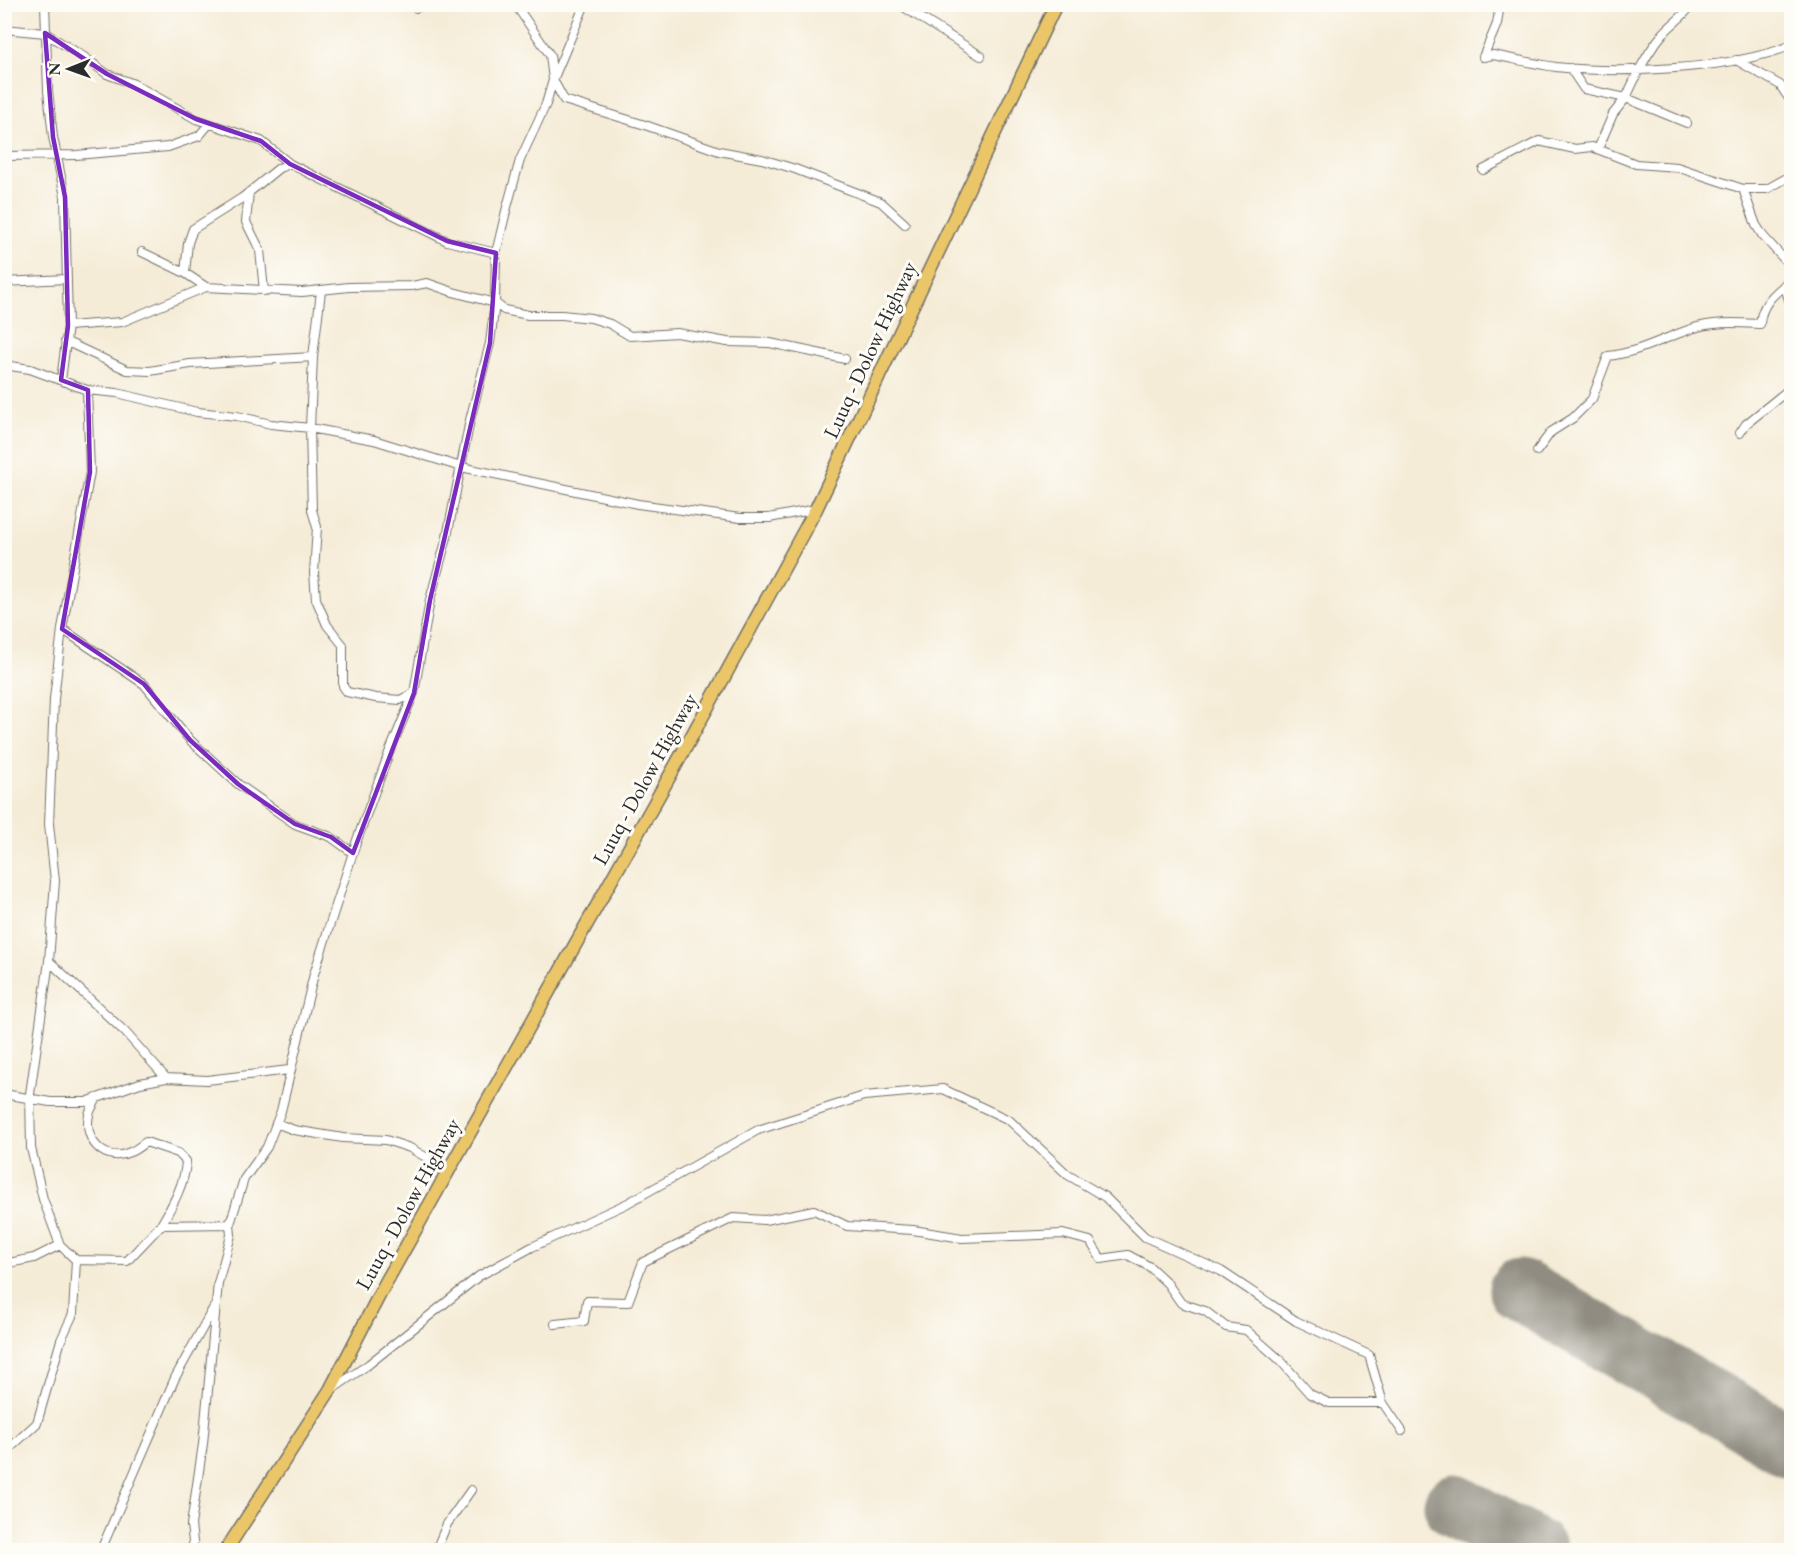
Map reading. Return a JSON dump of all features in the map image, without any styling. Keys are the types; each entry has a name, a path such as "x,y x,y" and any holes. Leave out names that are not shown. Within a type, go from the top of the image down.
{"main road":[{"name":"Luuq - Dolow Highway","path":"226,1551 330,1390 385,1284 672,773 816,509 1056,4"}],"street":[{"path":"45,4 48,92 56,156 65,197 68,326 62,380"},
{"path":"413,4 416,8 425,4"},
{"path":"515,4 550,55 553,80 564,100 719,151 762,159 795,169 882,202 905,224"},
{"path":"194,1551 191,1525 202,1444 218,1282 231,1235 230,1224 244,1179 267,1147 281,1110 314,974 353,853 389,753 414,693 430,600 447,537 470,420 490,343 495,303 496,253 520,160 546,104 553,80 585,4"},
{"path":"899,4 981,56"},
{"path":"1500,4 1497,24 1483,57 1492,56 1570,68 1639,69 1736,60 1791,45"},
{"path":"1598,149 1613,114 1626,98 1639,69 1663,34 1686,14 1692,4"},
{"path":"4,29 45,33 107,74 134,84 208,124 261,141 290,164 447,241 496,253"},
{"path":"1736,60 1780,85 1791,103"},
{"path":"1570,68 1584,89 1626,98 1687,123"},
{"path":"4,156 56,156 168,147 199,136 208,124"},
{"path":"1483,170 1539,141 1575,149 1592,147 1636,164 1677,167 1743,189 1767,189 1791,175"},
{"path":"185,273 188,243 193,229 249,192 279,168 290,164"},
{"path":"1743,189 1756,225 1791,268"},
{"path":"249,192 246,222 260,250 264,291"},
{"path":"142,252 185,273 206,287"},
{"path":"4,282 67,279"},
{"path":"1537,451 1551,432 1573,418 1592,399 1608,356 1624,355 1690,329 1709,324 1760,324 1763,310 1770,298 1791,279"},
{"path":"68,326 122,322 206,287 264,291 321,291 358,286 412,286 427,283 495,303 504,310 528,315 591,318 610,324 630,336 677,333 727,342 770,343 845,359"},
{"path":"1784,285 1791,308"},
{"path":"321,291 313,357 310,428 312,510 317,527 314,573 316,599 327,625 343,645 343,686 347,692 400,700 414,693"},
{"path":"65,341 127,370 150,371 190,364 313,357"},
{"path":"4,365 30,369 87,390 117,393 197,412 237,416 271,424 310,428 374,440 461,467 638,504 740,518 768,518 816,509"},
{"path":"1740,433 1746,424 1791,387"},
{"path":"87,390 90,472 62,629 54,699 49,824 55,881 49,961 31,1083 31,1148 43,1199 60,1245 76,1260 127,1261 161,1225 173,1204 186,1172 186,1161 178,1153 146,1142 129,1153 112,1156 96,1148 88,1134 89,1114 97,1098"},
{"path":"62,629 144,684 184,734 238,784 295,824 331,837 353,853"},
{"path":"49,961 125,1032 166,1078"},
{"path":"4,1094 50,1102 86,1102 140,1083 166,1078 207,1080 289,1070"},
{"path":"330,1390 369,1364 478,1276 532,1246 626,1204 758,1130 864,1096 943,1089 1009,1120 1068,1175 1105,1197 1145,1237 1221,1271 1296,1321 1370,1355 1383,1403 1402,1431"},
{"path":"276,1123 343,1138 386,1140 410,1148 436,1163"},
{"path":"555,1324 584,1321 587,1300 628,1302 643,1262 734,1218 765,1220 814,1210 846,1226 914,1230 962,1238 1063,1234 1090,1241 1101,1259 1128,1255 1150,1267 1167,1283 1181,1303 1204,1311 1226,1327 1246,1330 1280,1360 1310,1394 1329,1403 1383,1403"},
{"path":"161,1225 230,1224"},
{"path":"4,1264 34,1258 60,1245"},
{"path":"4,1450 11,1447 37,1424 61,1340 73,1314 76,1260"},
{"path":"102,1551 175,1378 216,1303"},
{"path":"436,1551 447,1524 471,1490"}],"highlighted area":[{"path":"45,33 107,74 196,119 261,141 290,164 447,241 496,253 490,343 430,600 414,693 353,853 331,837 295,824 238,784 190,740 144,684 62,629 90,472 88,390 61,380 68,326 65,197 53,137"}],"runway":[{"path":"1520,1290 1792,1447"},
{"path":"1455,1505 1535,1550"}]}
